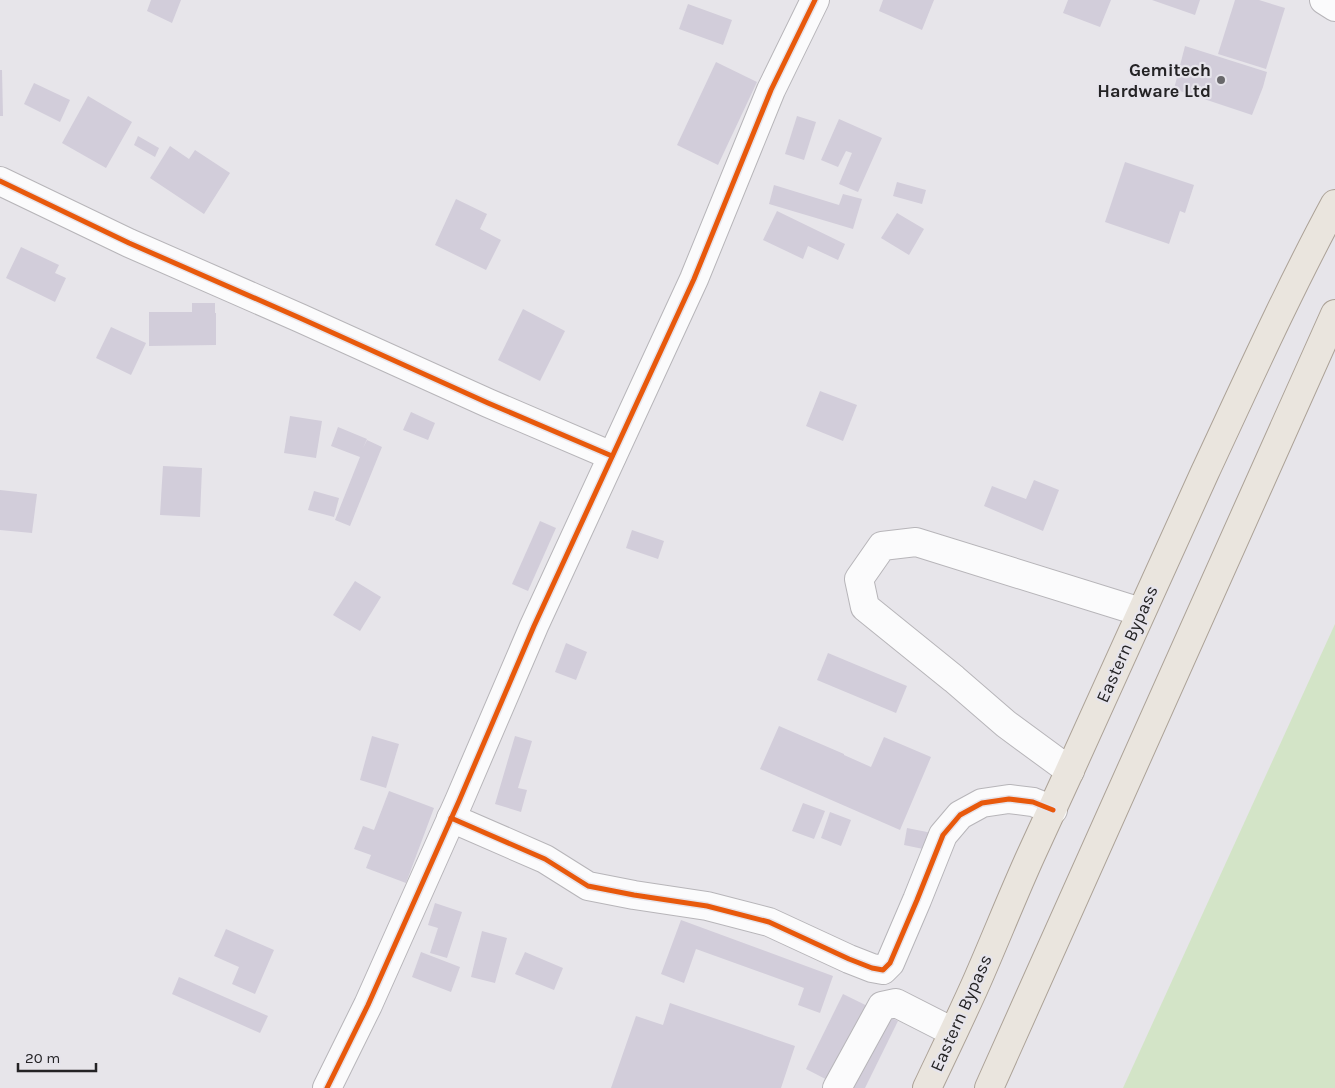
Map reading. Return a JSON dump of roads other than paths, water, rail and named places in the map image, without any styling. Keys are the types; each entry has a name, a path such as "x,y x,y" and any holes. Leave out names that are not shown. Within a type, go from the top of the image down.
{"main road":[{"name":"Eastern Bypass","path":"927,1088 1141,612 1273,328 1315,240 1335,204"},
{"path":"989,1088 1335,314"}],"street":[{"path":"327,1088 368,1005 534,626 694,279 771,90 815,0"},
{"path":"1324,0 1335,7"},
{"path":"0,181 129,243 488,403 612,456"},
{"path":"1070,771 1006,724 865,607 858,579 882,546 916,542 1141,612"},
{"path":"451,818 545,859 588,886 707,906 769,922 849,959 883,970 890,963 918,900 943,835 960,814 982,803 1009,799 1033,802 1053,810"},
{"path":"837,1088 882,1006 896,1003 953,1032"}],"place":[{"name":"Gemitech Hardware Ltd","path":"1221,80"}]}
